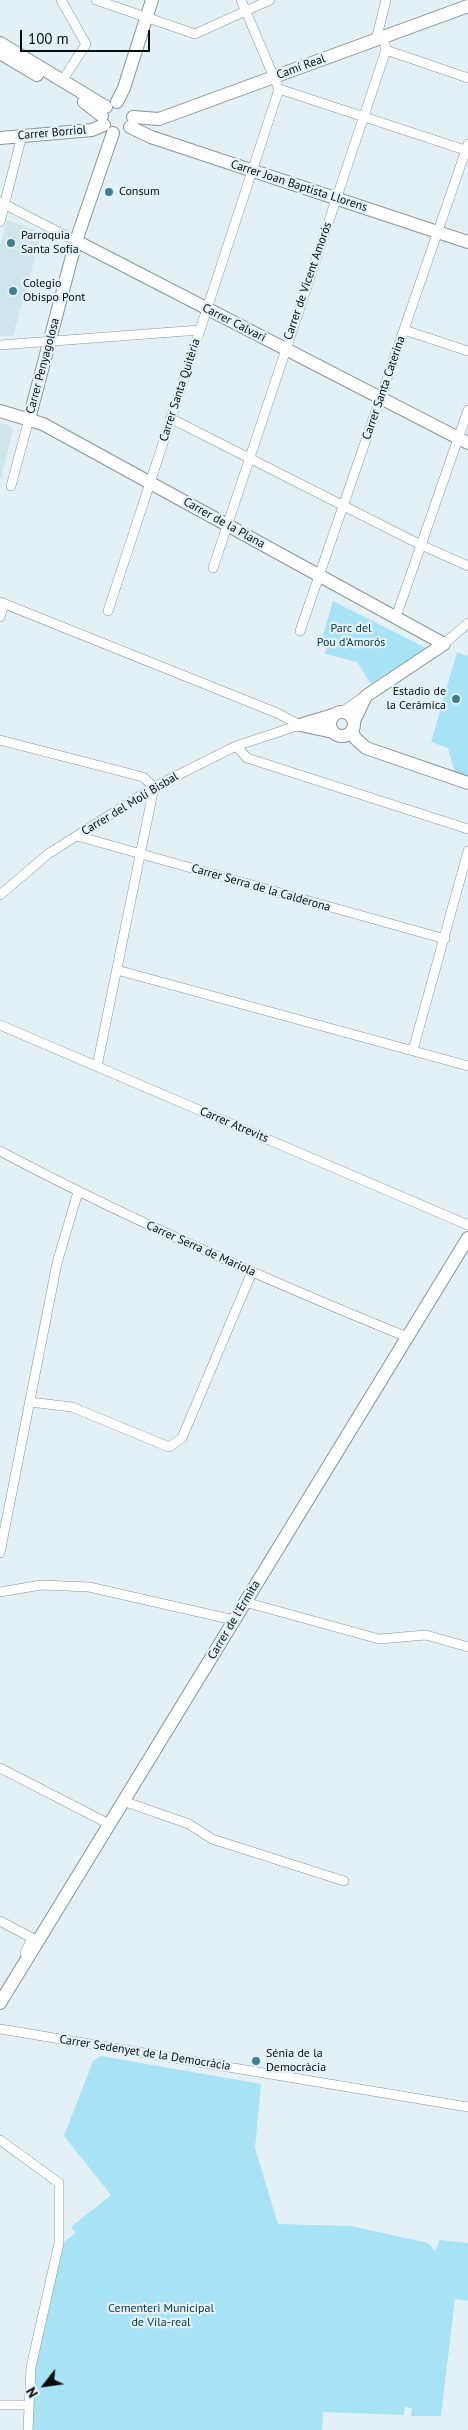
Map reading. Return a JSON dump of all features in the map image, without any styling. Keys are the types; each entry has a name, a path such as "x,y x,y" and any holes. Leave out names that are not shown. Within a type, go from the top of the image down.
{"street":[{"path":"61,0 86,44 62,81"},
{"path":"96,0 195,34 270,0"},
{"path":"111,114 124,88 152,0"},
{"path":"242,0 274,77 278,94 290,93 467,149"},
{"path":"380,38 386,0"},
{"name":"Camí Real","path":"132,122 159,118 468,6"},
{"name":"Carrer de Vicent Amorós","path":"213,568 386,50 380,38"},
{"path":"0,43 111,114"},
{"path":"386,50 468,78"},
{"path":"0,53 89,104 132,122"},
{"name":"Carrer Santa Quitèria","path":"108,611 278,94"},
{"name":"Carrer Borriol","path":"0,138 92,130 111,114 122,132 132,122"},
{"name":"Carrer Penyagolosa","path":"11,486 111,114"},
{"name":"Carrer Joan Baptista Llorens","path":"132,122 152,136 468,242"},
{"path":"0,222 2,203 22,136"},
{"name":"Carrer Santa Caterina","path":"300,631 467,149"},
{"name":"Carrer Calvari","path":"2,203 463,441"},
{"path":"0,345 200,330"},
{"path":"404,330 468,351"},
{"path":"396,617 421,545 463,441 468,410"},
{"name":"Carrer de la Plana","path":"0,411 43,424 444,644"},
{"path":"170,418 421,545 468,566"},
{"path":"0,617 2,603 268,710 300,725 343,736 353,726 366,696"},
{"name":"Carrer del Molí Bisbal","path":"0,895 48,854 154,787 236,746 338,713 444,644 468,623"},
{"path":"333,732 330,726 338,713 350,714 355,738 366,748 468,783"},
{"path":"0,740 143,777 154,787 97,1066"},
{"path":"236,746 247,758 468,829"},
{"name":"Carrer Serra de la Calderona","path":"77,836 444,940"},
{"path":"413,1050 468,851"},
{"path":"117,970 468,1066"},
{"name":"Carrer Atrevits","path":"0,1026 468,1225"},
{"name":"Carrer Serra de Mariola","path":"0,1151 78,1192 198,1249 407,1337"},
{"path":"0,1553 57,1263 78,1192"},
{"name":"Carrer de l'Ermita","path":"0,2003 468,1238"},
{"path":"30,1402 72,1407 169,1447 182,1438 252,1272"},
{"path":"0,1592 41,1585 89,1587 234,1620"},
{"path":"245,1602 379,1639 426,1635 468,1647"},
{"path":"0,1768 109,1824"},
{"path":"123,1801 189,1824 212,1840 344,1881"},
{"path":"0,1921 32,1938 11,1987"},
{"name":"Carrer Sedenyet de la Democràcia","path":"0,2029 468,2107"},
{"path":"0,2140 59,2183 59,2243 31,2367 28,2430"},
{"path":"0,2405 29,2405"}],"shaded area":[{"name":"Colegio Obispo Pont","path":"7,220 42,233 13,336 0,336 0,246"},
{"path":"0,423 10,425 13,430 0,481"}],"green space":[{"name":"Parc del Pou d'Amorós","path":"333,601 426,648 371,684 357,662 325,654 327,644 321,642"},
{"name":"Estadio de la Cerámica","path":"457,652 468,656 468,781 456,777 448,748 431,742"},
{"name":"Cementeri Municipal de Vila-real","path":"101,2056 261,2084 255,2148 278,2224 351,2226 428,2243 435,2251 440,2240 468,2243 468,2301 455,2299 441,2416 411,2416 412,2408 405,2407 404,2415 323,2412 322,2430 29,2430 33,2369 61,2244 76,2233 71,2227 111,2195 64,2136 93,2061"}],"place":[{"name":"Consum","path":"109,192"},
{"name":"Parroquia Santa Sofía","path":"11,243"},
{"name":"Colegio Obispo Pont","path":"13,291"},
{"name":"Estadio de la Cerámica","path":"456,699"},
{"name":"Sénia de la Democràcia","path":"256,2061"}]}
